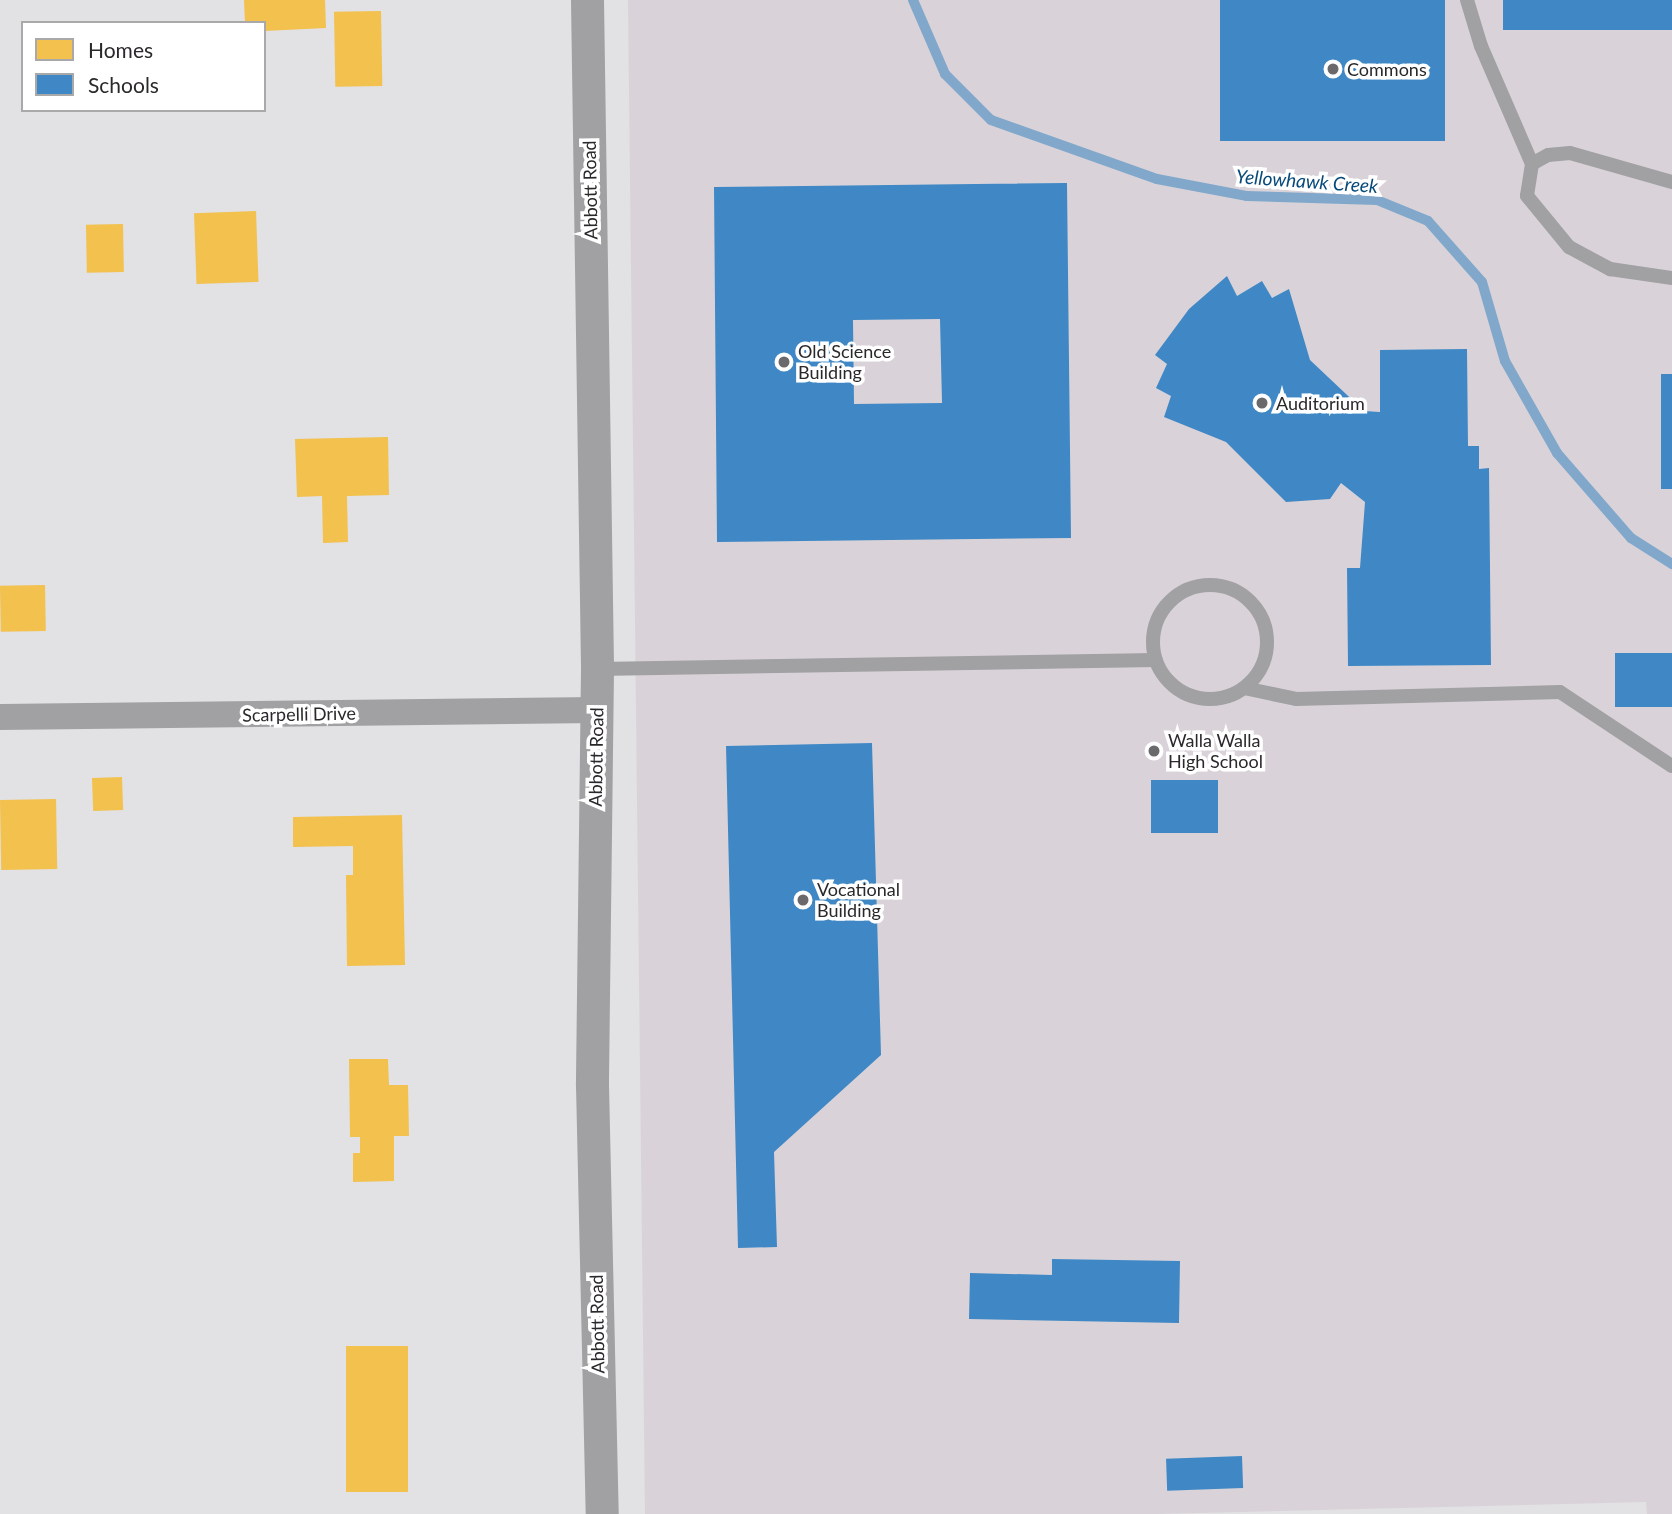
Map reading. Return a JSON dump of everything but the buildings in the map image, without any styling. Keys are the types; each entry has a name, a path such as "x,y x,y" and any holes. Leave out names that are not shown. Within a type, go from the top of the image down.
{"street":[{"name":"Abbott Road","path":"587,0 597,669 592,1085 602,1514"},
{"name":"Scarpelli Drive","path":"0,718 597,710"}],"lane":[{"path":"1467,0 1481,46 1532,164 1527,196 1569,247 1610,269 1672,278"},
{"path":"1532,164 1548,155 1570,153 1672,182"},
{"path":"1244,688 1265,659 1267,641 1256,608 1227,587 1192,588 1177,596 1156,625 1156,660 1165,676 1193,696 1211,699 1244,688 1296,699 1560,692 1672,766"},
{"path":"597,669 1156,660"}],"shaded area":[{"name":"Walla Walla High School","path":"628,0 1672,0 1672,1514 1647,1514 1646,1502 1156,1514 645,1514"}],"waterway":[{"name":"Yellowhawk Creek","path":"913,0 945,74 991,120 1157,179 1247,196 1377,200 1428,221 1482,282 1505,361 1557,453 1631,538 1672,564"}],"place":[{"name":"Commons","path":"1333,69"},
{"name":"Old Science Building","path":"784,362"},
{"name":"Auditorium","path":"1262,403"},
{"name":"Walla Walla High School","path":"1154,751"},
{"name":"Vocational Building","path":"803,900"}]}
